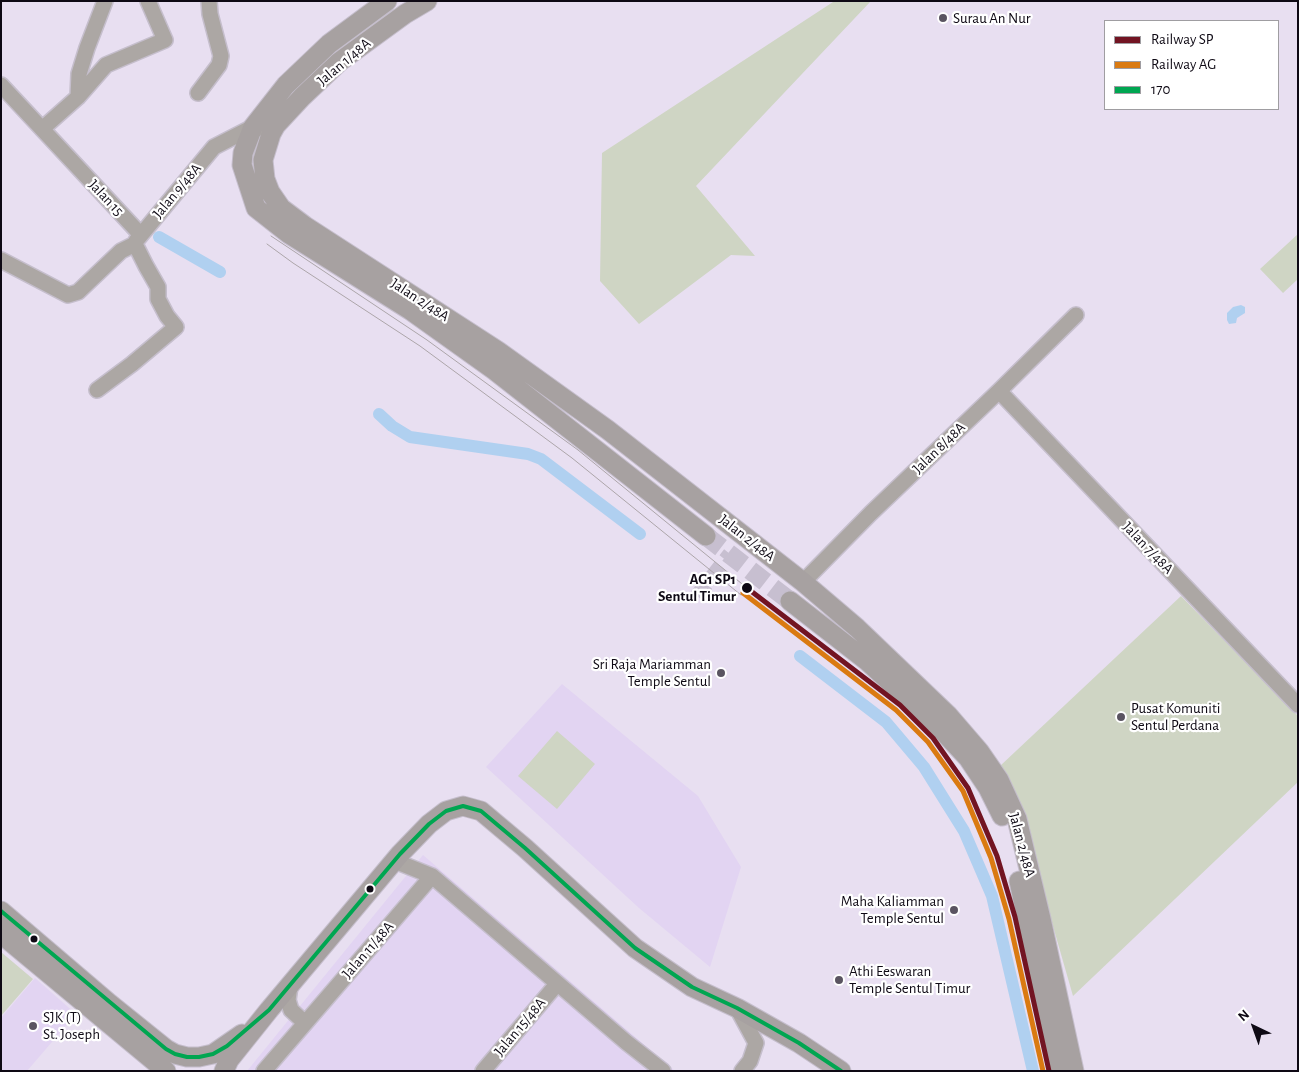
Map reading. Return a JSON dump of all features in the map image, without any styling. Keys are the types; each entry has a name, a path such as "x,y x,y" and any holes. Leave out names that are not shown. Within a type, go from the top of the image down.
{"main road":[{"name":"Jalan 1/48A","path":"253,127 286,85 321,50 386,1"},
{"name":"Jalan 1/48A","path":"271,134 276,125 302,97 339,62 405,14 427,1"},
{"name":"Jalan 2/48A","path":"253,127 243,153 242,165 256,208 270,221 300,242 410,310 494,370 706,536"},
{"name":"Jalan 2/48A","path":"271,134 263,160 265,179 270,192 281,208 305,226 522,368 608,430 803,582 857,628 948,715 979,751 998,780 1017,819 1074,1071"},
{"name":"Jalan 2/48A","path":"790,601 867,661 937,725 968,758 988,788 1006,824 1059,1071"},
{"path":"224,1071 229,1060 269,1010 395,860 429,824 446,811 463,806 481,811 525,848 635,948 692,987 737,1008 799,1042 841,1071"},
{"path":"1,911 110,1004 166,1049 175,1054 199,1057 212,1054 239,1036 269,1010"},
{"path":"1,934 166,1071"}],"street":[{"path":"78,97 79,74 86,48 105,1"},
{"path":"42,129 78,97 106,65 165,40 148,1"},
{"path":"198,93 219,65 221,56 210,14 209,1"},
{"name":"Jalan 15","path":"1,84 138,240 149,272 156,281 158,299 167,316 176,327 97,390"},
{"path":"253,127 271,134"},
{"name":"Jalan 9/48A","path":"1,260 68,295 78,292 121,251 138,240 214,147 253,127"},
{"path":"214,147 232,145 243,153 263,160"},
{"name":"Jalan 8/48A","path":"803,582 871,513 1076,315"},
{"name":"Jalan 7/48A","path":"999,391 1298,705"},
{"path":"395,860 432,876 557,984 663,1071"},
{"name":"Jalan 11/48A","path":"264,1071 432,876"},
{"name":"Jalan 15/48A","path":"484,1071 557,984"},
{"path":"290,986 288,1000 291,1010 305,1023"},
{"path":"737,1008 756,1043 750,1061 742,1071"}],"shaded area":[{"path":"562,684 698,796 741,867 710,967 639,908 486,767"},
{"path":"423,855 675,1071 247,1071"},
{"name":"SJK (T) St. Joseph","path":"35,978 76,1014 27,1071 1,1071 1,1018"}],"green space":[{"path":"871,1 696,186 755,256 731,255 639,324 600,281 602,153 833,2"},
{"path":"1298,234 1298,279 1283,293 1260,269"},
{"path":"1181,596 1298,716 1298,782 1073,996 1020,811 1000,766"},
{"path":"557,731 595,764 557,809 518,776"},
{"path":"1,952 33,979 1,1016"}],"water":[{"path":"1241,305 1245,307 1245,313 1237,318 1236,323 1229,324 1227,313 1233,307"}],"waterway":[{"path":"159,237 220,272"},
{"path":"379,414 392,426 410,437 528,454 541,459 640,534"},
{"path":"800,656 886,722 924,767 964,831 992,896 1033,1071"}],"tunnel":[{"path":"706,536 790,601"},
{"path":"697,596 730,554"}],"tram line":[{"path":"271,236 427,340 578,450 747,588"},
{"path":"267,244 420,346 572,458 741,595"}],"rail line":[{"name":"SP","path":"747,588 900,705 933,738 968,788 997,856 1015,917 1049,1071"},
{"name":"AG","path":"743,593 896,710 928,742 963,791 991,858 1009,919 1043,1071"}],"transit line":[{"name":"170","path":"1,911 166,1049 187,1057 213,1054 227,1046 269,1010 400,854 429,824 446,811 463,806 481,811 525,848 635,948 692,987 737,1008 799,1043 841,1071"}],"place":[{"name":"Surau An Nur","path":"943,18"},
{"name":"AG1 SP1 Sentul Timur","path":"747,588"},
{"name":"Sri Raja Mariamman Temple Sentul","path":"721,673"},
{"name":"Pusat Komuniti Sentul Perdana","path":"1121,717"},
{"name":"Maha Kaliamman Temple Sentul","path":"954,910"},
{"name":"Athi Eeswaran Temple Sentul Timur","path":"839,980"},
{"name":"SJK (T) St. Joseph","path":"33,1026"}]}
